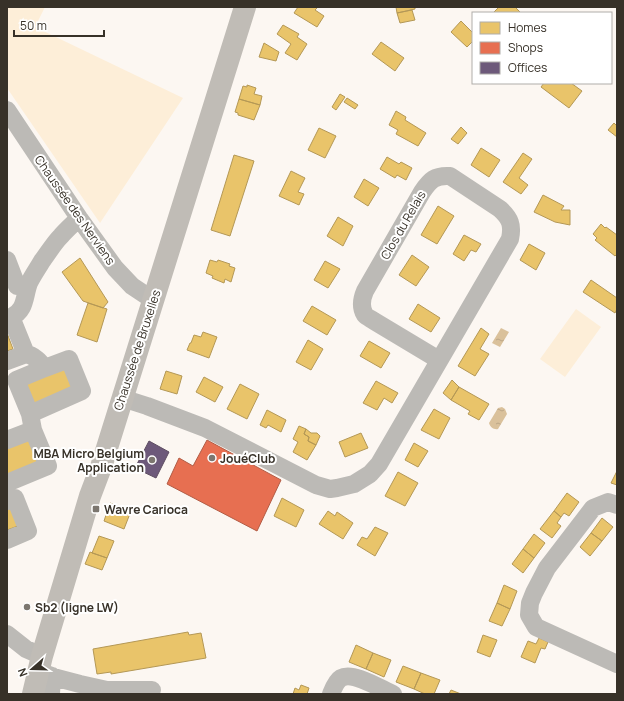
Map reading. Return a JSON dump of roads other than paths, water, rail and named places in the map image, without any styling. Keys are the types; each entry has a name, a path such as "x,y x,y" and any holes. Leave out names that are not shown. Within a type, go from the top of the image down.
{"main road":[{"name":"Chaussée de Bruxelles","path":"33,694 44,668 90,496 101,467 245,7"}],"street":[{"name":"Chaussée des Nerviens","path":"9,118 115,268 132,286 153,300"},
{"name":"Clos du Relais","path":"122,398 204,428 316,485 330,489 348,486 370,474 379,464 405,420 510,238 512,231 507,215 500,209 450,176 440,175 428,182 364,291 361,305 365,314 374,321 439,360"},
{"path":"18,286 35,272 60,237 79,218"},
{"path":"7,260 18,286 26,291 20,311 16,315 9,318 26,354"},
{"path":"7,361 30,354 45,368"},
{"path":"7,440 31,422 82,392 69,359 16,380 31,422 48,466 7,483"},
{"path":"7,501 15,498 28,531 7,540"},
{"path":"617,504 608,502 593,508 547,568 530,603 529,615 536,627 617,664"},
{"path":"7,634 26,649 44,668 80,684 107,690 152,690"},
{"path":"44,668 51,694"},
{"path":"331,694 340,679 348,676 360,679 393,694"}],"water":[{"path":"501,328 509,332 500,347 492,343"},
{"path":"502,407 505,409 507,414 498,429 494,429 489,423 498,408"}],"place":[{"name":"JouéClub","path":"212,458"},
{"name":"MBA Micro Belgium Application","path":"152,460"},
{"name":"Wavre Carioca","path":"96,509"},
{"name":"Sb2 (ligne LW)","path":"27,607"}]}
